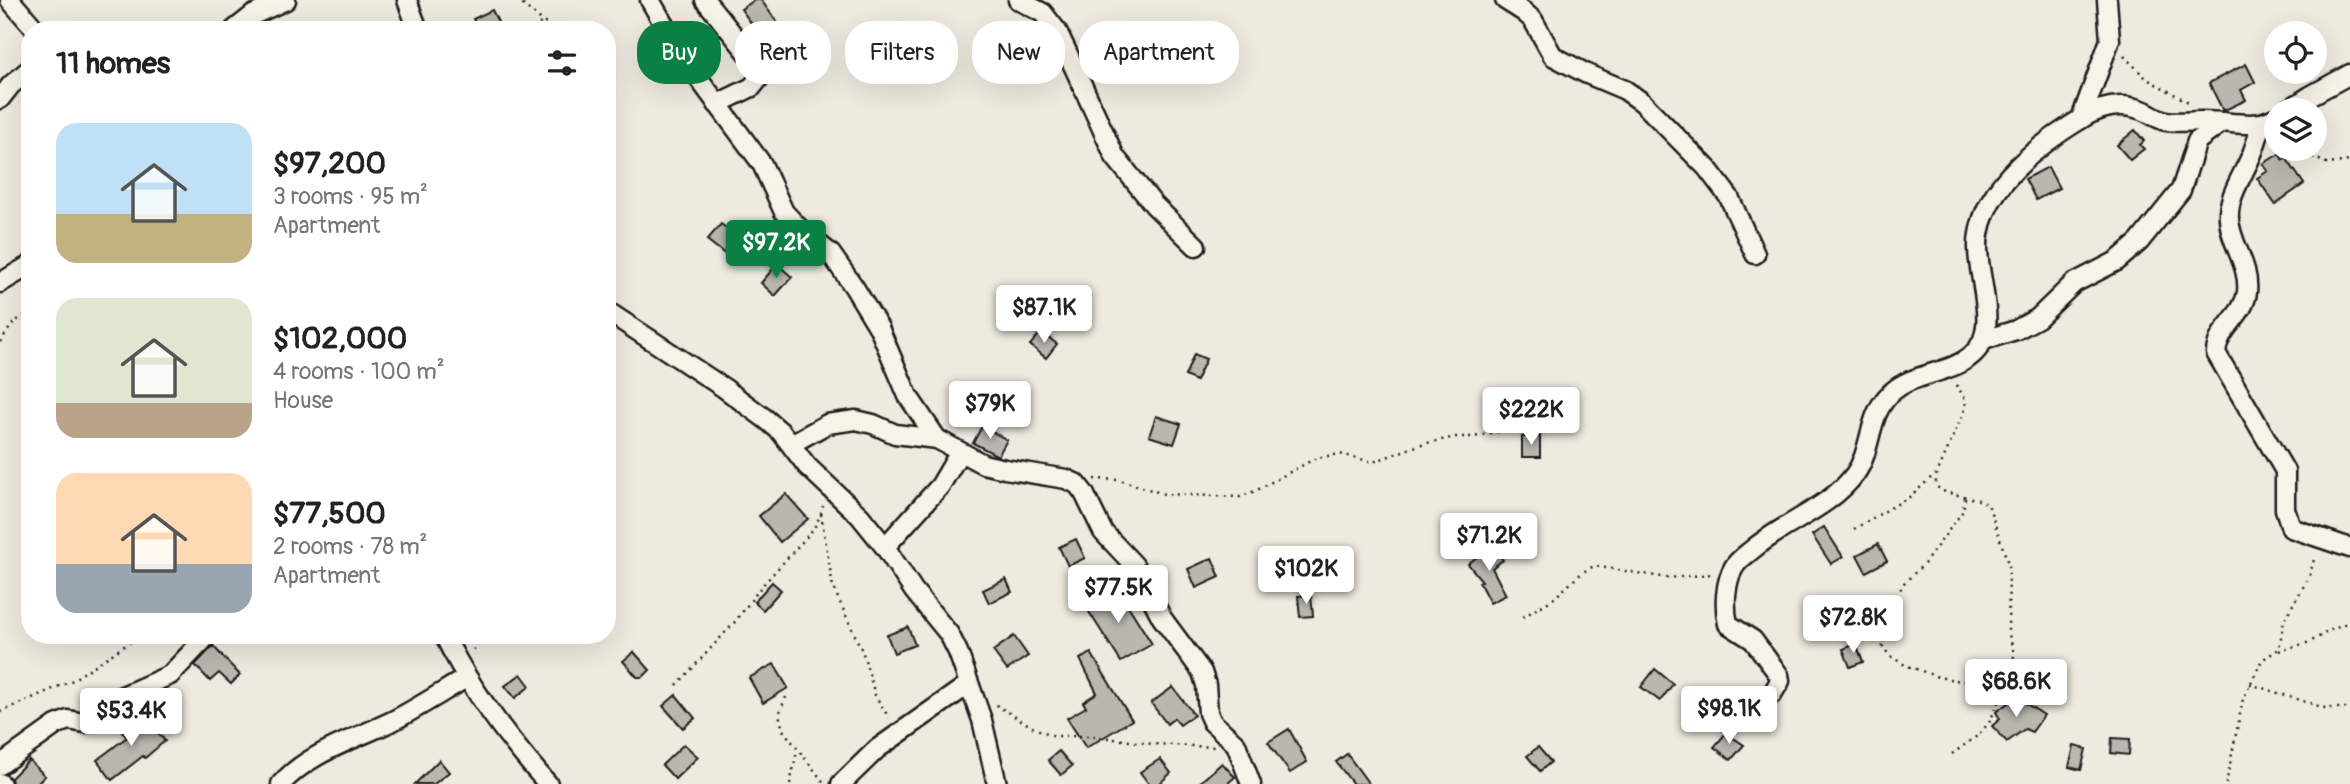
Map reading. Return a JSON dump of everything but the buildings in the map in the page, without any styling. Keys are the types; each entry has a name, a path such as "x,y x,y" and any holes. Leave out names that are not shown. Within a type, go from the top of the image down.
{"street":[{"path":"10,0 28,21"},
{"path":"245,21 286,0"},
{"path":"407,0 415,21"},
{"path":"650,0 682,56 762,164 778,202 789,219 831,254 855,287 879,328 908,396 937,439"},
{"path":"705,0 735,37"},
{"path":"1018,0 1043,13 1057,31 1115,157 1154,205 1195,246"},
{"path":"1505,0 1533,20 1553,56 1625,90 1642,102 1707,167 1729,197 1755,254"},
{"path":"2081,119 2106,57 2110,40 2107,0"},
{"path":"2307,98 2350,74"},
{"path":"0,99 21,77"},
{"path":"717,104 754,84"},
{"path":"1729,722 1772,694 1780,681 1773,665 1753,640 1728,624 1726,606 1729,582 1735,566 1759,544 1835,494 1847,483 1858,470 1872,423 1881,404 1892,391 1904,384 1946,370 1975,353 1984,340 1987,324 1977,252 1979,232 1987,208 2001,183 2081,119 2113,106 2128,106 2166,121 2237,124 2264,121"},
{"path":"1984,340 2016,330 2038,318 2074,283 2117,261 2133,247 2181,190 2197,141 2222,122"},
{"path":"2264,131 2232,199 2229,213 2229,223 2242,255 2247,292 2239,312 2220,335 2216,353 2285,471 2285,509 2290,526 2294,530 2350,548"},
{"path":"0,283 21,270"},
{"path":"616,317 724,388 767,420 822,482 860,516 949,634 982,720 997,784"},
{"path":"791,444 827,424 848,420 873,424 895,435 937,439 989,466 1066,479 1081,488 1103,532 1134,565 1162,618 1204,677 1206,706 1212,722 1232,739 1251,784"},
{"path":"885,547 940,486 960,452"},
{"path":"0,765 56,725 68,720 85,723 93,720 118,698 170,675 199,644"},
{"path":"448,644 466,678 514,745 548,784"},
{"path":"281,784 295,771 331,750 398,718 466,678"},
{"path":"841,784 877,749 971,690"}],"path":[{"path":"517,0 542,21"},
{"path":"2110,40 2147,79 2200,109"},
{"path":"2322,161 2329,164 2350,161"},
{"path":"0,342 14,322 21,318"},
{"path":"1854,529 1911,496 1935,474 1966,407 1961,390 1946,370"},
{"path":"1066,479 1121,480 1164,494 1240,496 1255,492 1316,458 1340,454 1371,463 1422,444 1521,427"},
{"path":"1935,474 1936,484 1940,489 1987,504 2007,556 2008,631 2014,653 2013,672 1989,723 1952,754"},
{"path":"822,482 821,514 833,587 863,653 875,695 897,735"},
{"path":"1965,498 1963,511 1924,564 1904,583 1882,622 1880,634 1883,647 1890,656 1905,665 1938,677 1979,684 2013,672"},
{"path":"677,685 813,530 821,514"},
{"path":"2277,651 2284,620 2309,577 2319,539"},
{"path":"1523,617 1553,599 1589,567 1598,566 1668,578 1716,573 1735,566"},
{"path":"2226,784 2240,711 2262,660 2277,651 2310,642 2336,626 2350,622"},
{"path":"0,712 71,681 127,644"},
{"path":"2250,684 2325,708 2350,708"},
{"path":"971,690 1034,728 1055,736 1091,736 1153,744 1238,749"},
{"path":"786,697 780,708 783,730 825,784"},
{"path":"790,784 797,751"}]}
